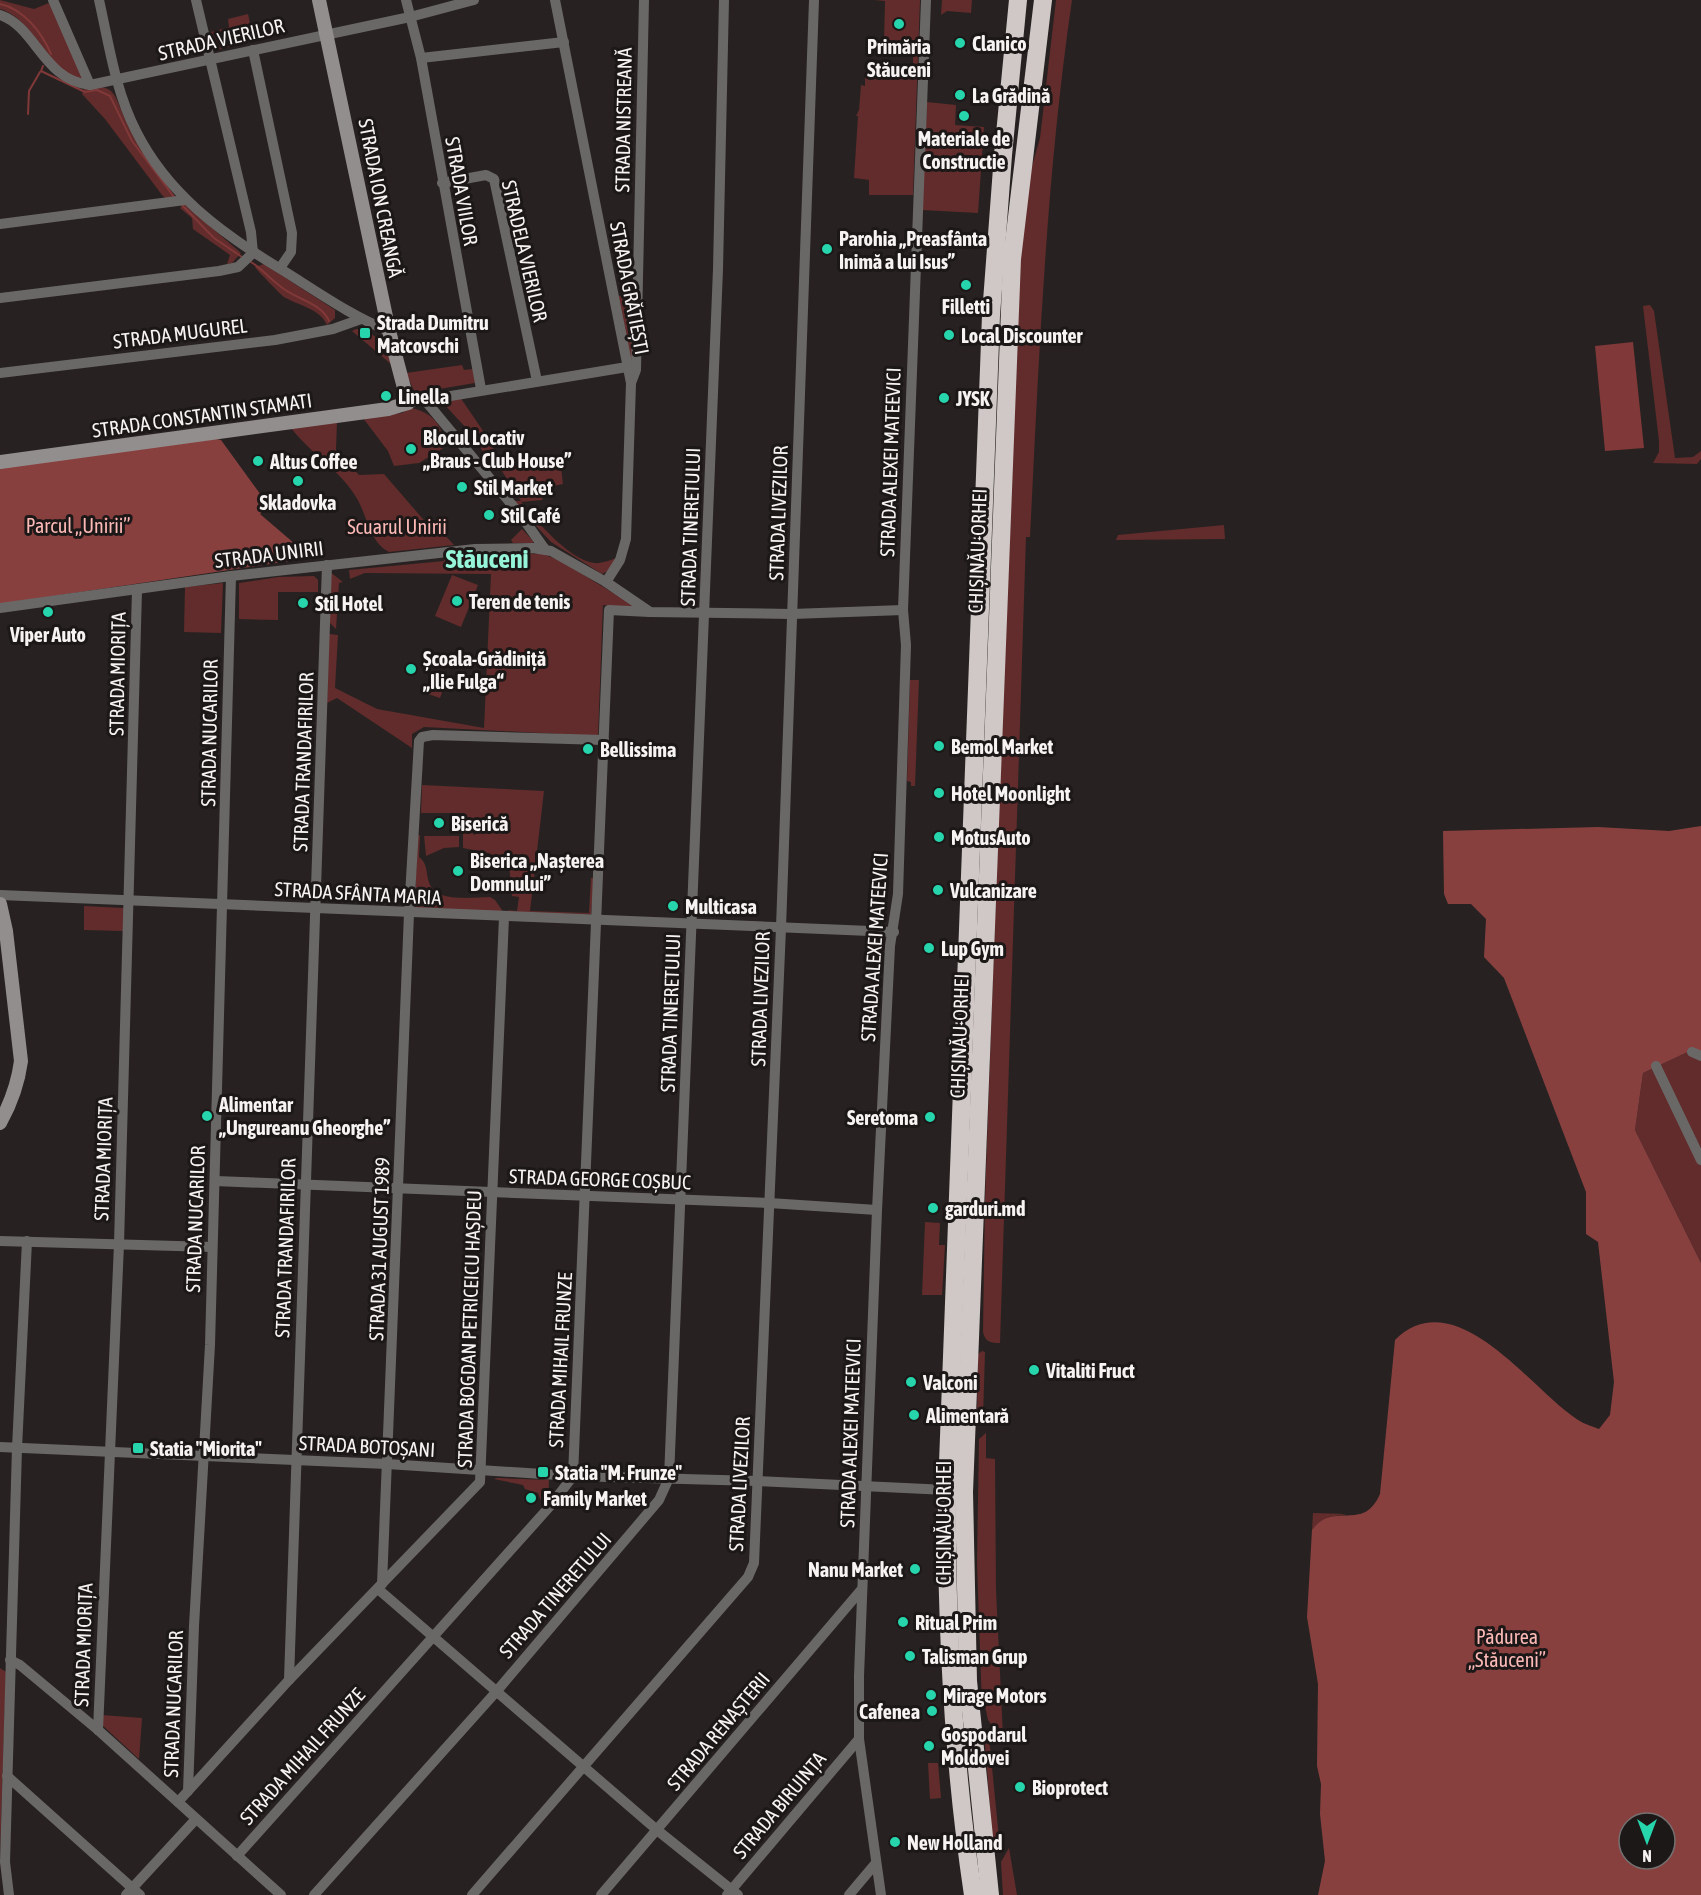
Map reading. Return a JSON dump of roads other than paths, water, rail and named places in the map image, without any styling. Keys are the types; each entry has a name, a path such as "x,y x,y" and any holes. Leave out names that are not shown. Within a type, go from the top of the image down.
{"highway":[{"name":"CHIȘINĂU-ORHEI","path":"973,1895 957,1761 950,1667 947,1490 993,276 1018,0"},
{"name":"CHIȘINĂU-ORHEI","path":"990,1895 968,1682 964,1492 1011,271 1043,0"}],"street":[{"path":"53,0 90,85"},
{"path":"99,0 115,81 136,132 185,200 253,253 362,320 389,331"},
{"path":"196,0 251,232 253,253"},
{"name":"STRADA ION CREANGĂ","path":"320,0 389,331 408,402"},
{"name":"STRADA VIILOR","path":"406,0 421,58 481,389"},
{"name":"STRADA VIERILOR","path":"90,85 410,17 474,0"},
{"name":"STRADA GRĂTIEȘTI","path":"555,0 631,383 626,539 620,560 606,582"},
{"name":"STRADA NISTREANĂ","path":"631,383 636,370 644,0"},
{"name":"STRADA TINERETULUI","path":"314,1895 496,1692 664,1495 669,1478 718,269 724,0"},
{"name":"STRADA LIVEZILOR","path":"472,1895 752,1571 758,1480 781,928 814,0"},
{"name":"STRADA ALEXEI MATEEVICI","path":"881,1895 859,1739 862,1589 890,946 894,932 898,894 906,645 903,610 926,0"},
{"path":"0,15 18,25 39,53 69,80 90,85"},
{"path":"421,58 564,42"},
{"path":"253,50 292,233 291,252 280,268"},
{"name":"STRADELA VIERILOR","path":"442,183 486,175 494,179 537,381"},
{"path":"0,224 185,200"},
{"path":"0,298 219,271 238,267 253,253"},
{"name":"STRADA MUGUREL","path":"0,373 275,340 333,330 362,320"},
{"path":"408,402 627,367"},
{"path":"424,399 522,517 544,548 606,582 650,612 792,615 903,610"},
{"name":"STRADA CONSTANTIN STAMATI","path":"0,462 388,409 408,402"},
{"name":"STRADA UNIRII","path":"0,608 327,565 492,547 544,548"},
{"name":"STRADA TRANDAFIRILOR","path":"289,1680 327,565"},
{"name":"STRADA NUCARILOR","path":"188,1791 189,1714 210,1345 231,576"},
{"name":"STRADA MIORIȚA","path":"98,1730 119,1244 136,590"},
{"name":"STRADA MIHAIL FRUNZE","path":"237,1856 551,1505 573,1476 598,921 609,610 650,612"},
{"name":"STRADA 31 AUGUST 1989","path":"380,1586 400,1189 409,913 418,746 422,737 433,735 604,740"},
{"name":"STRADA SFÂNTA MARIA","path":"0,895 894,932"},
{"path":"0,904 6,931 21,1061 19,1078 0,1123"},
{"name":"STRADA BOGDAN PETRICEICU HAȘDEU","path":"178,1802 289,1680 480,1482 504,917"},
{"path":"1656,1066 1701,1160"},
{"name":"STRADA GEORGE COȘBUC","path":"214,1181 680,1199 877,1210"},
{"path":"0,1240 212,1246"},
{"path":"9,1895 5,1862 7,1664 27,1241"},
{"name":"STRADA BOTOȘANI","path":"0,1447 387,1464 573,1476 758,1480 947,1490"},
{"path":"380,1586 431,1637 584,1764 732,1893"},
{"name":"STRADA RENAȘTERII","path":"601,1895 862,1589"},
{"path":"7,1664 20,1665 98,1730 281,1895"},
{"name":"STRADA BIRUINȚA","path":"732,1893 859,1739"},
{"path":"7,1776 133,1893 196,1819"},
{"path":"849,1895 876,1863"}],"waterway":[{"path":"0,4 24,16 43,38 51,54"},
{"path":"43,66 41,71 85,92 97,90 110,96 132,141 174,197"},
{"path":"28,114 29,91 40,72"},
{"path":"182,205 214,238 242,257"},
{"path":"251,262 286,290 320,309 329,321"}],"place":[{"name":"Primăria Stăuceni","path":"899,24"},
{"name":"Clanico","path":"960,43"},
{"name":"La Grădină","path":"960,95"},
{"name":"Materiale de Constructie","path":"964,116"},
{"name":"Parohia „Preasfânta Inimă a lui Isus”","path":"827,249"},
{"name":"Filletti","path":"966,285"},
{"name":"Strada Dumitru Matcovschi","path":"365,333"},
{"name":"Local Discounter","path":"949,335"},
{"name":"Linella","path":"386,396"},
{"name":"JYSK","path":"944,398"},
{"name":"Blocul Locativ „Braus - Club House”","path":"411,449"},
{"name":"Altus Coffee","path":"258,461"},
{"name":"Skladovka","path":"298,481"},
{"name":"Stil Market","path":"462,487"},
{"name":"Stil Café","path":"489,515"},
{"name":"Teren de tenis","path":"457,601"},
{"name":"Stil Hotel","path":"303,603"},
{"name":"Viper Auto","path":"48,612"},
{"name":"Școala-Grădiniță „Ilie Fulga“","path":"411,669"},
{"name":"Bemol Market","path":"939,746"},
{"name":"Bellissima","path":"588,749"},
{"name":"Hotel Moonlight","path":"939,793"},
{"name":"Biserică","path":"439,823"},
{"name":"MotusAuto","path":"939,837"},
{"name":"Biserica „Nașterea Domnului”","path":"458,871"},
{"name":"Vulcanizare","path":"938,890"},
{"name":"Multicasa","path":"673,906"},
{"name":"Lup Gym","path":"929,948"},
{"name":"Alimentar „Ungureanu Gheorghe”","path":"207,1116"},
{"name":"Seretoma","path":"930,1117"},
{"name":"garduri.md","path":"933,1208"},
{"name":"Vitaliti Fruct","path":"1034,1370"},
{"name":"Valconi","path":"911,1382"},
{"name":"Alimentară","path":"914,1415"},
{"name":"Statia \"Miorita\"","path":"138,1448"},
{"name":"Statia \"M. Frunze\"","path":"543,1472"},
{"name":"Family Market","path":"531,1498"},
{"name":"Nanu Market","path":"915,1569"},
{"name":"Ritual Prim","path":"903,1622"},
{"name":"Talisman Grup","path":"910,1656"},
{"name":"Mirage Motors","path":"931,1695"},
{"name":"Cafenea","path":"932,1711"},
{"name":"Gospodarul Moldovei","path":"929,1746"},
{"name":"Bioprotect","path":"1020,1787"},
{"name":"New Holland","path":"895,1842"}],"district":[{"name":"Stăuceni","path":"487,559"}],"park label":[{"name":"Parcul „Unirii”","path":"78,525"},
{"name":"Scuarul Unirii","path":"397,526"},
{"name":"Pădurea „Stăuceni”","path":"1507,1648"}]}
